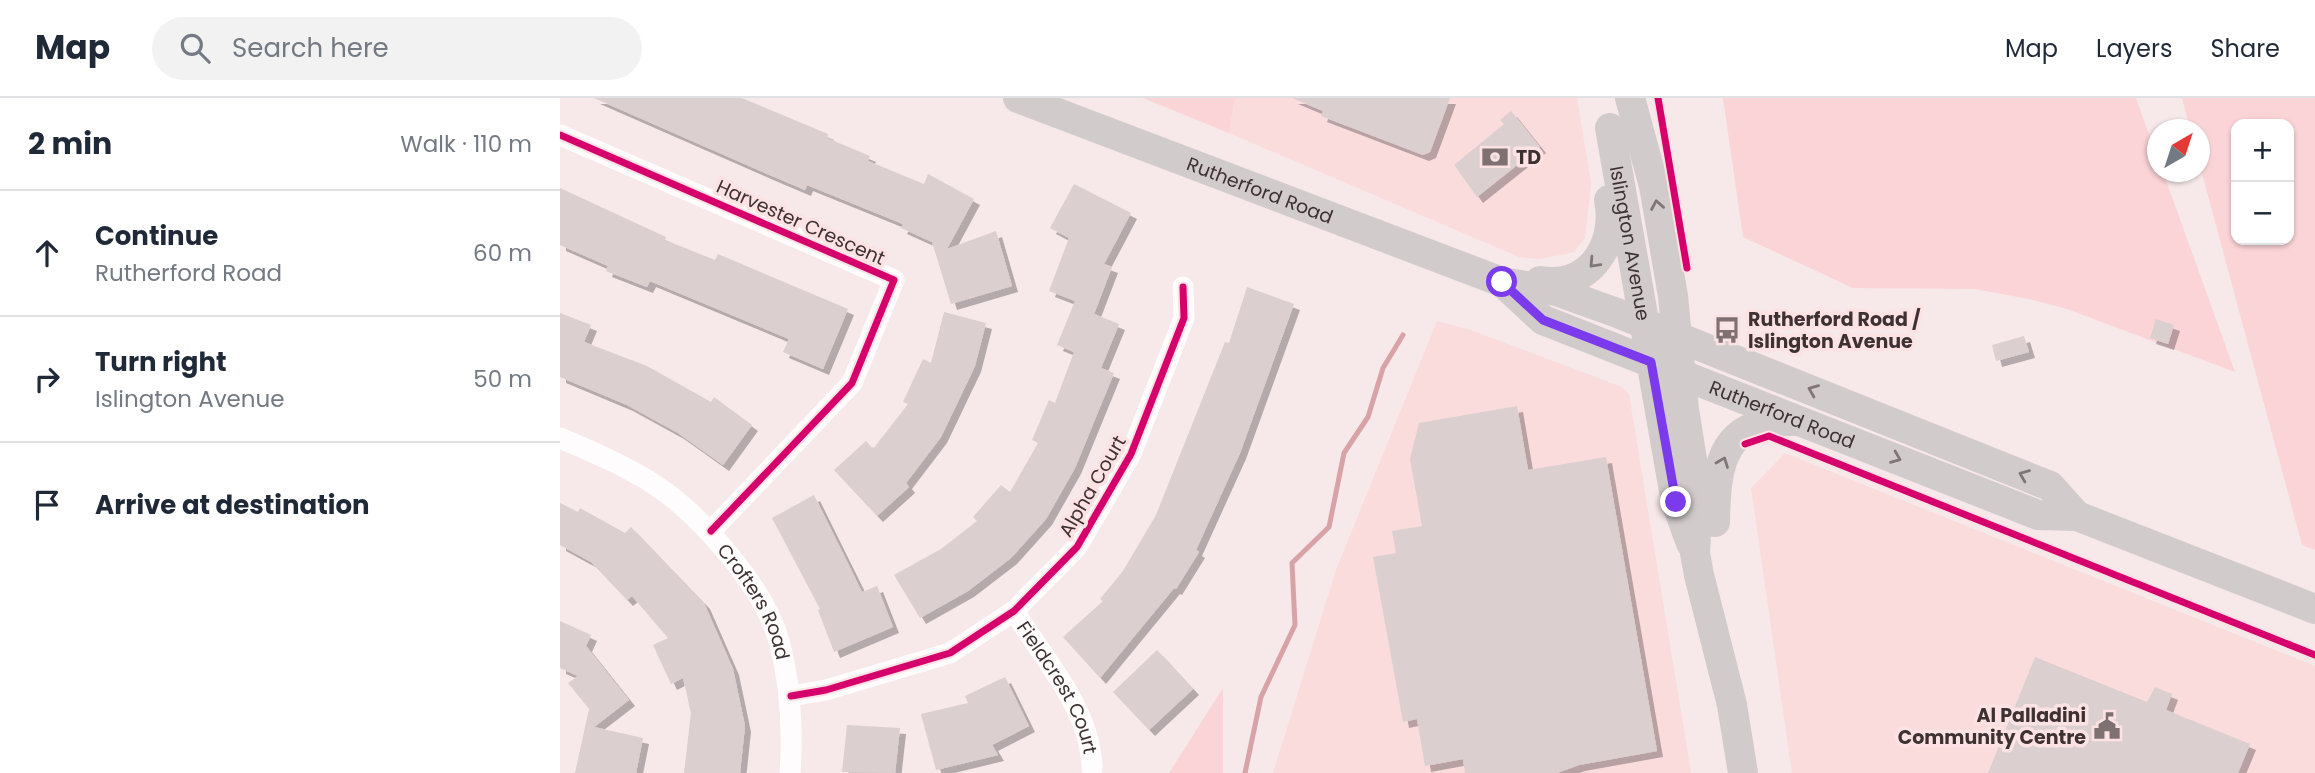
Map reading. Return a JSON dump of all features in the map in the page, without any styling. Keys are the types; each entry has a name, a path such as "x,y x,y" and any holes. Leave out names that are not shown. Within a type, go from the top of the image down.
{"main road":[{"name":"Rutherford Road","path":"1018,98 1502,282 1556,290 1677,336 2049,485 2077,516"},
{"name":"Islington Avenue","path":"1620,98 1610,128 1676,502 1697,564 1732,705 1743,773"},
{"name":"Islington Avenue","path":"1630,98 1654,186 1677,336 1698,498 1697,564"},
{"path":"1470,270 1551,283 1575,278 1592,268 1606,249 1611,225 1603,148 1610,128"},
{"name":"Rutherford Road","path":"1502,282 1543,320 2038,515 2077,516 2315,609"},
{"path":"1697,564 1714,538 1716,483 1731,445 1745,430 1761,422 1804,422"}],"street":[{"name":"Harvester Crescent","path":"560,135 894,280 852,383 711,531"},
{"name":"Alpha Court","path":"790,696 826,690 950,653 1014,611 1077,547 1131,454 1184,318 1182,286"},
{"name":"Crofters Road","path":"560,438 634,472 657,486 711,531 758,600 779,639 793,728 790,773"},
{"name":"Fieldcrest Court","path":"1014,611 1083,723 1091,743 1091,768"}],"shaded area":[{"path":"1143,98 1235,98 1229,133"},
{"path":"1235,98 1577,98 1591,183 1585,238 1574,252 1539,259 1519,257 1229,133"},
{"path":"1723,98 2136,98 2147,129 2147,182 2167,182 2235,372 2067,309 2029,299 1975,289 1853,288 1743,237"},
{"path":"2182,98 2315,98 2315,550 2302,545 2204,182 2210,182 2210,119 2187,119"},
{"path":"1437,321 1471,330 1622,387 1629,394 1691,773 1273,773 1336,570"},
{"path":"1785,453 2315,666 2315,773 1792,773 1751,488"},
{"path":"1223,688 1223,773 1169,773"}],"building":[{"path":"594,98 742,98 828,134 827,138 870,156 868,161 924,184 928,174 974,199 947,249 996,231 1012,286 951,304 932,242 901,228 903,224 807,185 805,190"},
{"path":"1292,98 1450,98 1430,152 1423,155 1321,116 1323,111"},
{"name":"TD","path":"1511,111 1540,147 1477,197 1454,165 1504,124 1500,120"},
{"path":"1074,184 1131,213 1104,264 1112,267 1094,314 1119,324 1101,368 1114,373 1075,468 1046,519 1011,558 968,591 920,618 894,575 941,549 977,521 973,517 1001,485 1010,492 1038,443 1032,440 1049,400 1055,403 1074,352 1057,345 1075,301 1049,291 1069,238 1050,228"},
{"path":"560,188 666,237 665,240 715,260 718,254 848,309 823,369 783,352 789,339 650,281 647,287 606,271 608,266 560,245"},
{"path":"1247,287 1294,304 1240,453 1196,550 1199,552 1176,589 1174,588 1100,678 1063,637 1103,601 1100,599 1123,571 1156,515 1225,342 1229,343"},
{"path":"944,312 986,323 975,366 941,437 906,483 909,487 877,516 834,470 866,441 873,449 908,404 903,402 923,359 931,363"},
{"path":"560,313 591,325 584,342 647,366 711,402 714,397 752,425 723,465 678,433 627,405 560,377"},
{"path":"2156,319 2174,325 2168,344 2150,338"},
{"path":"2024,336 2029,352 1996,361 1992,345"},
{"path":"1517,406 1528,470 1606,457 1657,751 1579,765 1557,773 1465,773 1463,759 1425,766 1417,719 1403,722 1373,557 1396,553 1392,531 1422,526 1410,459 1419,423"},
{"path":"814,495 862,592 877,586 893,627 834,652 818,610 820,609 772,518"},
{"path":"560,503 578,512 580,508 625,533 631,527 704,603 733,669 745,726 740,773 684,773 691,713 683,678 671,684 653,645 668,638 632,596 627,600 591,562 560,545"},
{"path":"560,621 591,635 586,646 629,700 594,727 643,738 636,773 575,773 589,709 568,683 578,676 560,668"},
{"path":"1157,650 1193,689 1149,730 1113,692"},
{"name":"Al Palladini Community Centre","path":"2035,657 2147,702 2155,687 2172,694 2166,710 2250,744 2238,773 1988,773"},
{"path":"1005,677 1029,726 992,745 998,755 936,770 921,714 968,703 965,696"},
{"path":"847,725 900,728 895,773 842,772"}],"waterway":[{"path":"1245,773 1261,697 1295,625 1292,563 1329,527 1344,453 1368,417 1383,368 1403,335"}],"cycle path":[{"path":"1658,98 1687,268"},
{"path":"560,135 894,280 852,383 711,531"},
{"path":"791,696 826,690 950,653 1014,611 1077,547 1131,454 1184,318 1183,287"},
{"path":"1745,444 1769,436 2315,655"}],"place":[{"name":"TD","path":"1495,157"},
{"name":"Rutherford Road / Islington Avenue","path":"1727,330"},
{"name":"Al Palladini Community Centre","path":"2107,726"}],"route":[{"path":"1502,282 1543,320 1651,362 1676,502"}]}
